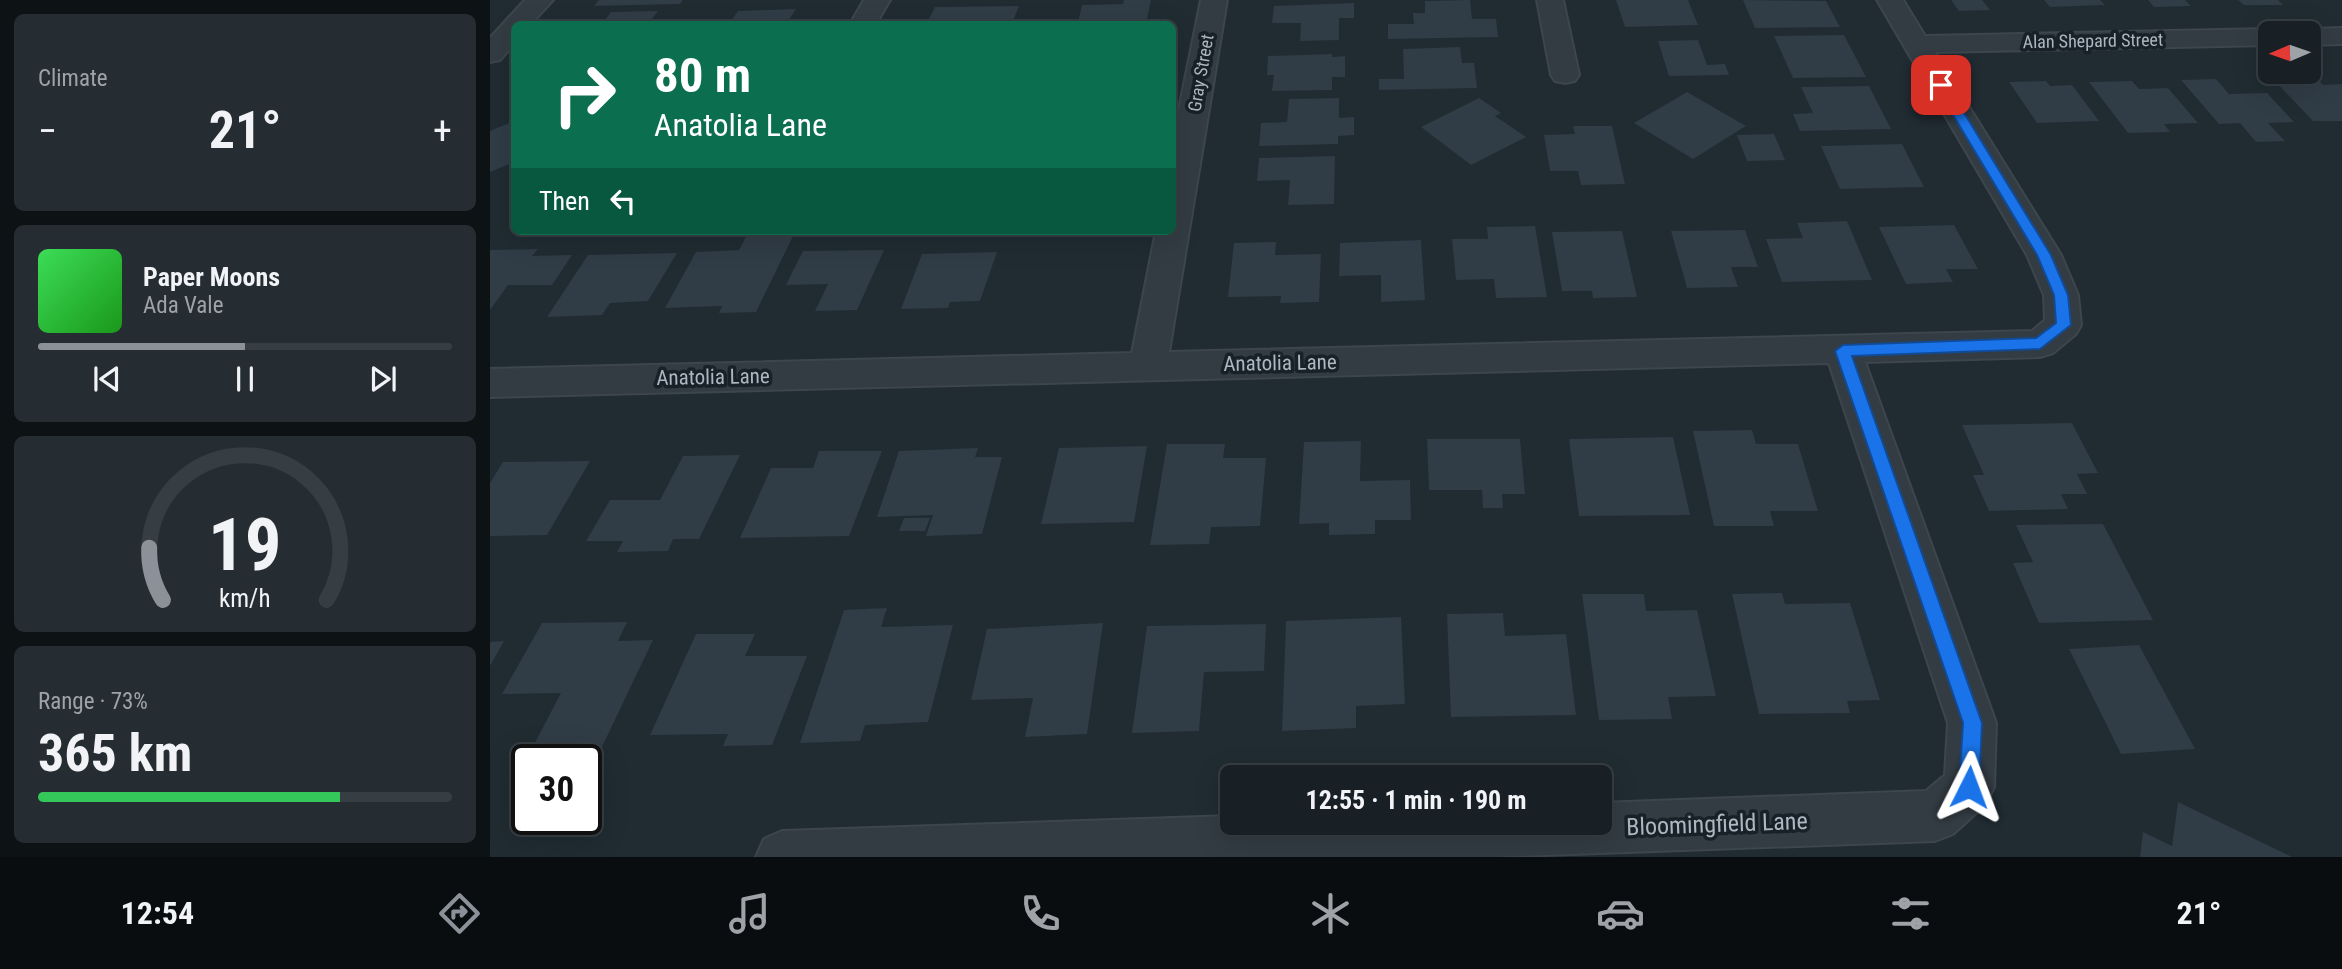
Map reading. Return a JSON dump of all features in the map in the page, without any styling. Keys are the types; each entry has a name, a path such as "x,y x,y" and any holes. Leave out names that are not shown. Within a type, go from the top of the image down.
{"street":[{"path":"521,21 540,0"},
{"path":"865,21 877,0"},
{"name":"Gray Street","path":"1176,208 1214,0"},
{"path":"1550,0 1565,75"},
{"path":"1890,0 1917,44"},
{"path":"490,54 511,31"},
{"path":"2321,37 2342,36"},
{"name":"Alan Shepard Street","path":"1917,44 2258,37"},
{"name":"Anatolia Lane","path":"490,383 2040,344 2063,325 2061,295 2044,255 1917,44"},
{"name":"Gray Street","path":"1148,366 1171,235"},
{"name":"Bloomingfield Lane","path":"782,857 1935,816 1969,787 1972,723 1843,351"}],"building":[{"path":"599,0 683,0 680,4 594,6"},
{"path":"1124,0 1151,0 1147,21 1078,21 1082,5 1123,4"},
{"path":"1470,0 1472,19 1496,19 1498,37 1388,39 1388,24 1414,24 1413,13 1425,13 1425,1"},
{"path":"1616,0 1688,0 1698,25 1625,27"},
{"path":"1743,0 1826,1 1840,27 1755,28"},
{"path":"1951,0 1982,0 1990,10 1959,11"},
{"path":"2044,0 2100,0 2105,5 2050,7"},
{"path":"2148,0 2185,0 2191,6 2154,7"},
{"path":"2238,0 2278,0 2283,5 2244,5"},
{"path":"1354,3 1354,18 1339,18 1339,40 1300,41 1301,23 1272,23 1274,6"},
{"path":"1019,6 1013,21 928,21 935,7"},
{"path":"796,9 788,21 731,21 738,11"},
{"path":"658,11 650,21 604,21 611,12"},
{"path":"1844,35 1866,77 1793,78 1774,36"},
{"path":"1698,40 1707,65 1725,64 1729,75 1669,76 1658,41"},
{"path":"1460,47 1462,63 1474,63 1477,88 1379,90 1379,79 1404,79 1403,49"},
{"path":"1332,54 1332,57 1345,56 1345,77 1332,77 1332,90 1272,91 1274,75 1267,75 1268,56"},
{"path":"2216,79 2229,94 2267,93 2294,122 2268,123 2285,141 2256,142 2240,123 2219,124 2181,80"},
{"path":"2046,81 2050,86 2072,85 2099,121 2037,123 2009,82"},
{"path":"2132,81 2139,89 2168,88 2198,123 2164,124 2170,132 2128,133 2089,82"},
{"path":"2278,84 2342,84 2342,121 2313,121"},
{"path":"1869,86 1891,129 1800,131 1793,114 1813,113 1801,87"},
{"path":"1687,92 1746,126 1693,159 1634,123"},
{"path":"1339,98 1339,118 1354,117 1354,135 1338,136 1338,144 1259,146 1261,123 1287,122 1289,99"},
{"path":"1479,98 1501,113 1495,116 1526,137 1471,165 1421,127"},
{"path":"511,122 511,163 490,172 490,131"},
{"path":"1573,126 1612,126 1625,184 1581,185 1578,171 1550,171 1544,135 1575,134"},
{"path":"1774,134 1785,160 1747,161 1737,135"},
{"path":"1902,144 1924,187 1840,189 1821,146"},
{"path":"1335,156 1334,204 1288,205 1290,180 1257,181 1259,158"},
{"path":"1847,221 1872,280 1782,282 1766,239 1803,238 1797,223"},
{"path":"1954,225 1978,269 1946,269 1953,282 1906,284 1879,227"},
{"path":"1535,226 1547,297 1496,298 1494,279 1456,280 1452,239 1488,239 1487,227"},
{"path":"1745,230 1758,267 1731,267 1738,287 1687,288 1671,231"},
{"path":"1622,231 1637,297 1593,298 1592,291 1562,291 1552,232"},
{"path":"747,235 794,235 756,312 719,313 722,306 665,308 696,252 739,250"},
{"path":"1421,240 1425,300 1381,302 1381,275 1339,276 1340,243"},
{"path":"1276,242 1275,255 1321,254 1319,302 1280,303 1281,296 1228,297 1234,243"},
{"path":"538,249 532,256 572,255 552,285 508,285 490,310 490,250"},
{"path":"884,250 857,310 815,311 828,284 786,285 803,251"},
{"path":"997,252 980,301 950,302 948,308 901,309 922,254"},
{"path":"677,253 648,301 610,303 602,315 547,317 588,255"},
{"path":"2072,423 2098,473 2077,474 2087,494 2061,494 2068,509 1989,511 1973,475 1984,475 1962,425"},
{"path":"1752,430 1756,444 1798,444 1818,511 1770,511 1774,526 1714,526 1693,431"},
{"path":"1673,437 1690,515 1579,516 1569,439"},
{"path":"1427,439 1520,439 1525,494 1502,494 1503,508 1483,508 1482,490 1429,490"},
{"path":"1361,441 1360,481 1410,480 1411,520 1375,520 1375,534 1329,535 1329,523 1299,524 1304,442"},
{"path":"1167,444 1225,444 1223,458 1266,458 1260,526 1211,527 1209,544 1150,545"},
{"path":"1147,446 1134,522 1041,524 1059,448"},
{"path":"978,448 975,457 1002,457 982,534 926,536 933,515 877,517 899,451"},
{"path":"819,451 882,451 849,536 740,538 771,468 813,468"},
{"path":"740,455 699,539 673,539 668,551 617,552 623,541 586,541 610,500 660,500 683,456"},
{"path":"590,461 547,535 490,536 490,483 503,462"},
{"path":"904,518 930,518 925,531 899,531"},
{"path":"2103,524 2153,620 2039,623 2013,563 2033,562 2016,525"},
{"path":"1782,593 1785,604 1850,603 1880,700 1847,701 1850,713 1759,714 1732,594"},
{"path":"1582,594 1644,594 1646,611 1697,610 1716,696 1668,697 1672,719 1599,720"},
{"path":"887,608 881,627 953,625 928,722 865,725 860,741 800,743 844,610"},
{"path":"1503,613 1505,636 1566,634 1576,715 1451,717 1447,614"},
{"path":"1401,617 1405,704 1356,706 1356,728 1282,731 1286,621"},
{"path":"627,622 618,641 653,640 602,747 602,744 534,744 561,693 502,694 542,623"},
{"path":"1103,623 1087,734 1025,737 1033,698 971,700 987,629"},
{"path":"1266,624 1264,671 1204,672 1199,731 1132,733 1147,626"},
{"path":"696,634 755,634 745,656 807,656 772,745 723,746 728,734 650,735"},
{"path":"504,641 490,666 490,642"},
{"path":"2139,645 2195,749 2121,754 2069,649"},
{"path":"2178,802 2292,857 2140,857 2143,832 2172,846"}],"route":[{"path":"1941,85 2044,255 2061,295 2063,325 2040,344 1843,351 1972,723 1969,787"}]}
